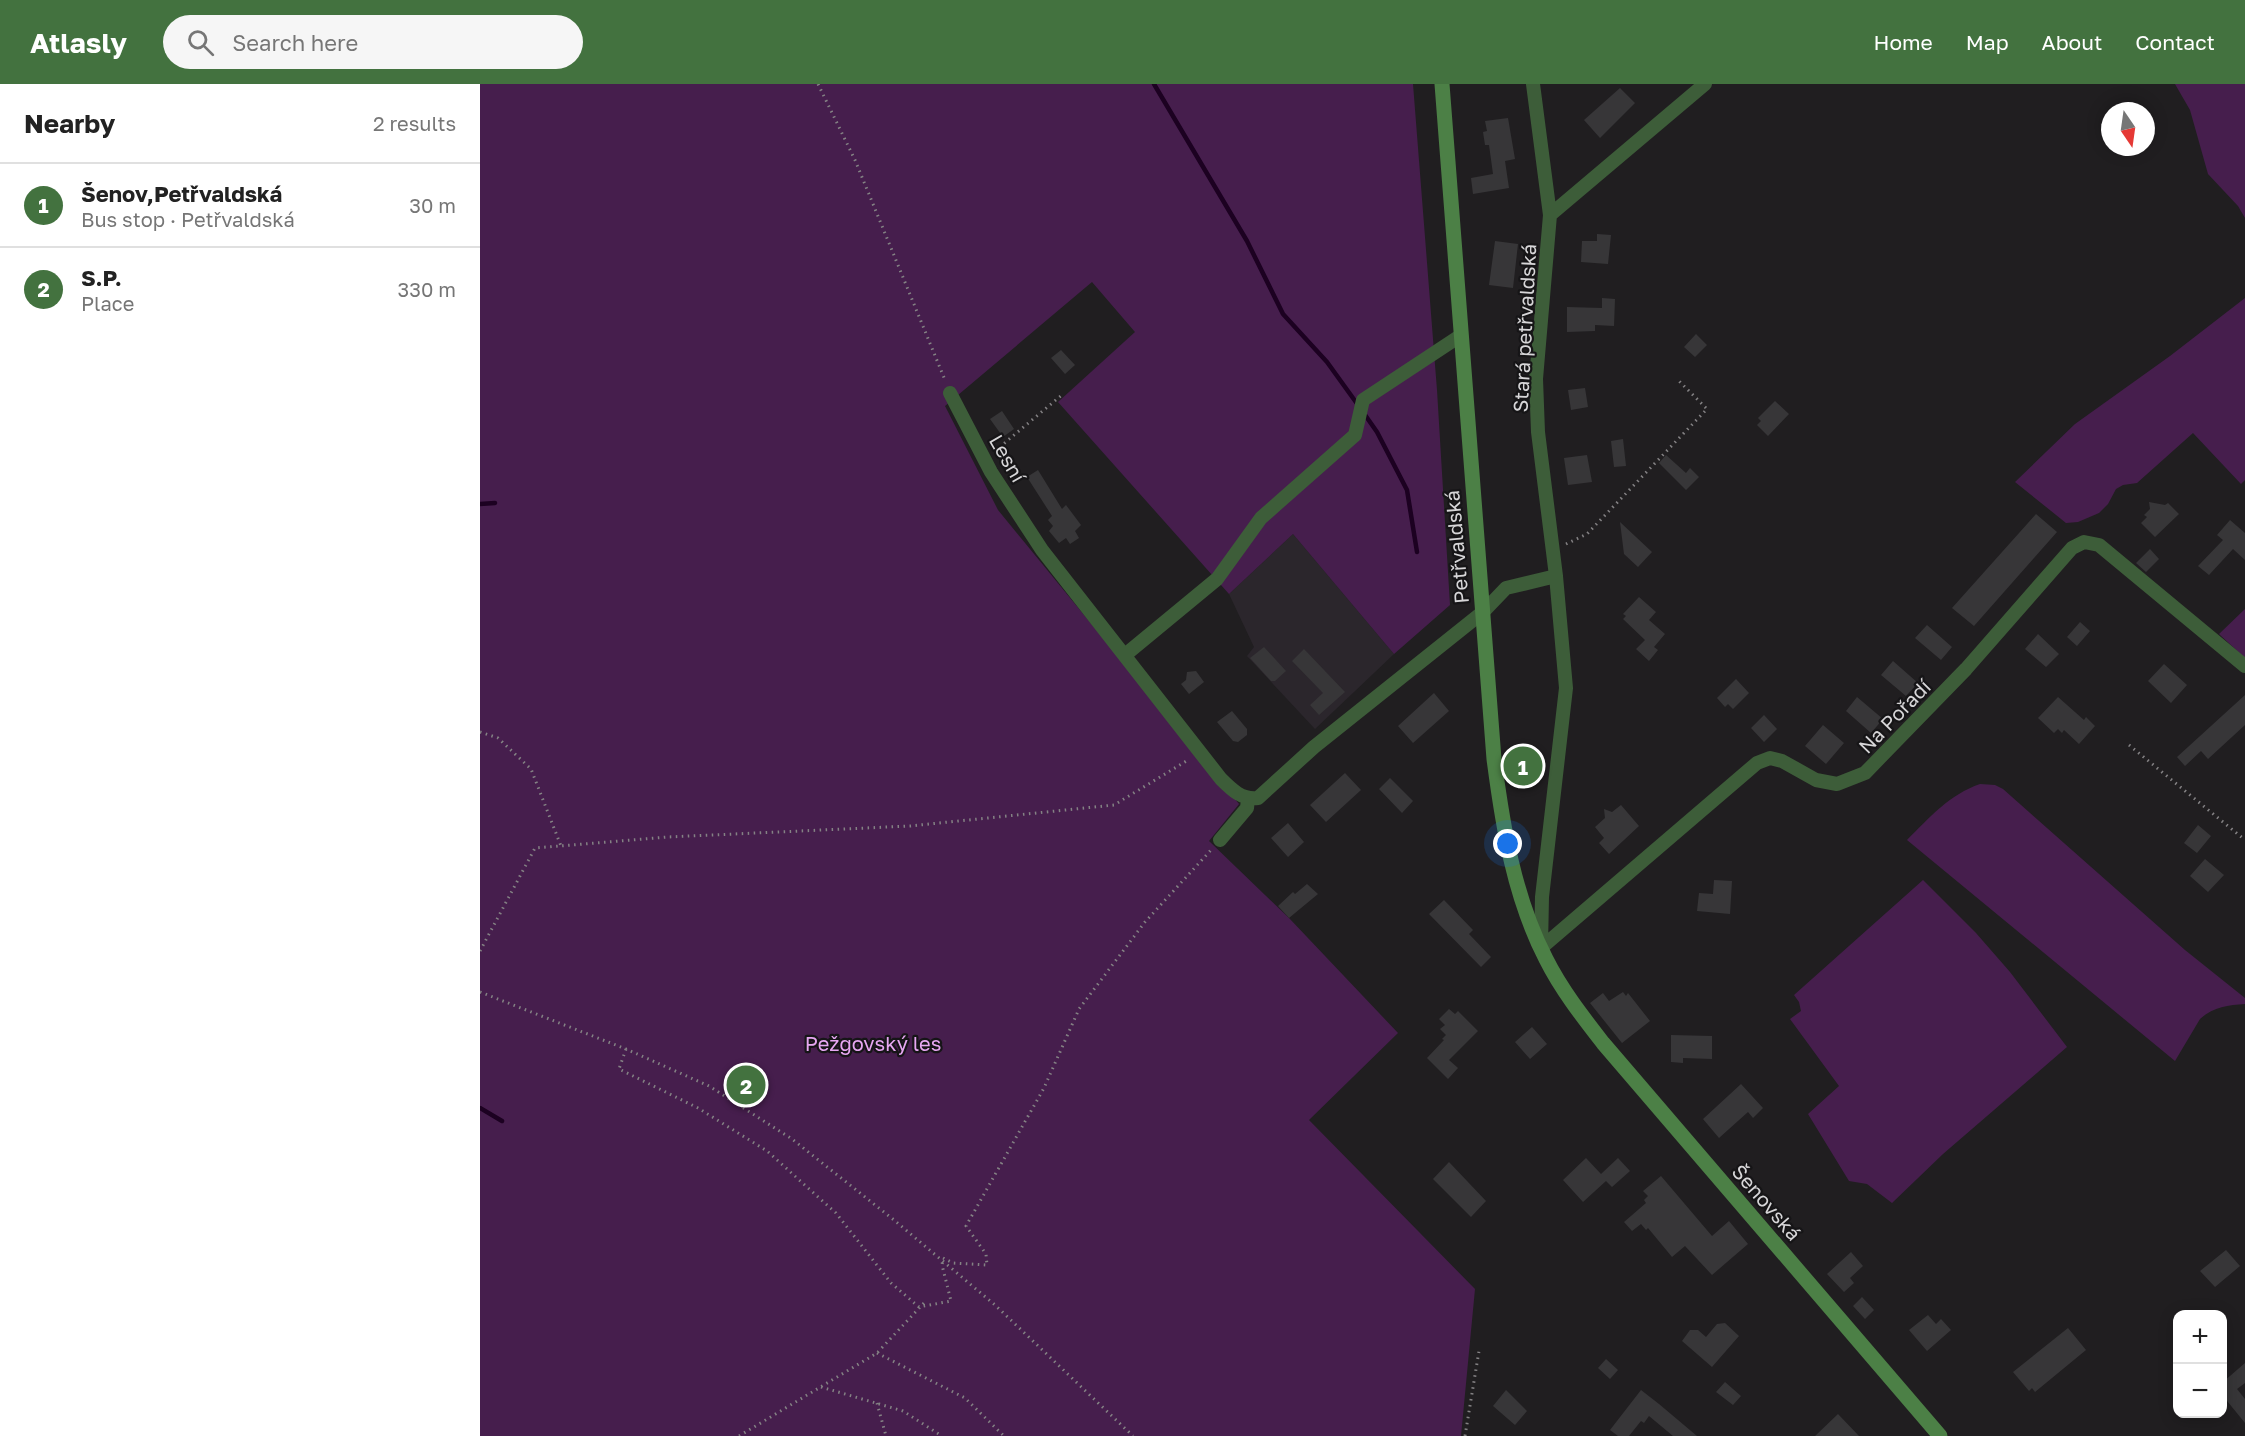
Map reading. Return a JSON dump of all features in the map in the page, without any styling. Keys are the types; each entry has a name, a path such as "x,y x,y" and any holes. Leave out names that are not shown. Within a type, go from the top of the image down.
{"main road":[{"name":"Petřvaldská","path":"1442,84 1494,759 1500,801 1521,898 1541,948 1566,993"},
{"name":"Šenovská","path":"1566,993 1617,1060 1940,1436"}],"street":[{"name":"Stará petřvaldská","path":"1533,84 1550,215 1536,379 1538,432 1556,576 1566,688 1542,897 1541,948"},
{"path":"1550,215 1705,84"},
{"path":"1125,655 1217,579 1261,518 1355,435 1364,400 1460,336"},
{"name":"Lesní","path":"950,393 984,459 1042,550 1221,779 1234,792 1248,799"},
{"name":"Na Pořadí","path":"1541,948 1757,763 1770,758 1782,761 1816,780 1837,784 1865,773 1966,669 2072,548 2084,543 2099,545 2245,666"},
{"path":"1220,840 1247,808 1248,799 1258,798 1314,747 1483,612 1506,588 1556,576"}],"path":[{"path":"818,84 855,160 950,393"},
{"path":"1553,550 1587,534 1707,409 1678,380"},
{"path":"984,459 1063,394"},
{"path":"480,732 498,738 531,769 561,846"},
{"path":"2129,745 2245,840"},
{"path":"480,951 535,848 668,837 909,826 1114,805 1200,753"},
{"path":"626,1049 619,1069 698,1108 767,1151 836,1213 891,1283 920,1306 951,1301 942,1265 944,1258 953,1263 987,1265 986,1254 966,1226 1044,1088 1079,1009 1145,922 1220,840"},
{"path":"480,992 626,1049 709,1086 792,1139 894,1220 995,1305 1133,1436"},
{"path":"739,1436 877,1353 924,1304"},
{"path":"1466,1436 1479,1351"},
{"path":"877,1353 965,1398 1004,1436"},
{"path":"821,1387 903,1411 942,1436"},
{"path":"877,1403 886,1436"}],"shaded area":[{"path":"1293,534 1394,654 1315,729 1247,656 1254,647 1229,594"}],"green space":[{"name":"Pežgovský les","path":"480,84 1413,84 1437,390 1450,605 1394,654 1293,534 1229,594 1058,402 1135,332 1092,282 945,406 998,510 1239,804 1209,841 1289,918 1398,1033 1309,1120 1475,1289 1461,1436 480,1436"},
{"path":"2175,84 2245,84 2245,218 2238,206 2208,174 2190,110"},
{"path":"2245,298 2245,480 2241,484 2193,433 2137,483 2123,485 2116,489 2108,504 2099,513 2078,522 2066,523 2015,482 2075,424 2170,356"},
{"path":"2245,609 2245,658 2219,634"},
{"path":"1980,784 1995,785 2003,789 2185,950 2245,998 2245,1004 2221,1007 2200,1019 2175,1061 1907,840 1950,800"},
{"path":"1923,880 1976,933 2010,972 2067,1047 1943,1154 1892,1203 1867,1184 1849,1181 1808,1114 1839,1086 1790,1019 1801,1011 1794,995"}],"building":[{"path":"1620,88 1635,103 1600,138 1584,120"},
{"path":"1508,118 1515,159 1505,161 1509,188 1473,194 1471,178 1493,174 1489,145 1485,145 1483,132 1487,131 1485,121"},
{"path":"1597,234 1611,235 1608,264 1581,262 1582,241 1597,241"},
{"path":"1495,241 1518,244 1513,288 1489,285"},
{"path":"1602,298 1615,299 1614,326 1595,325 1595,331 1567,332 1567,307 1602,308"},
{"path":"1696,334 1707,345 1695,357 1684,347"},
{"path":"1061,350 1075,365 1065,374 1051,358"},
{"path":"1585,388 1588,407 1571,410 1568,390"},
{"path":"1775,401 1789,414 1768,436 1757,425 1761,421 1758,418"},
{"path":"1002,411 1014,429 1003,437 990,419"},
{"path":"1623,439 1626,466 1614,467 1611,441"},
{"path":"1587,455 1592,482 1568,485 1564,458"},
{"path":"1666,455 1686,473 1690,468 1699,477 1686,490 1659,463"},
{"path":"1038,470 1062,509 1066,505 1081,525 1075,531 1079,538 1070,544 1066,538 1059,543 1049,531 1053,526 1048,520 1052,516 1027,477"},
{"path":"2149,502 2165,505 2168,503 2179,514 2155,537 2141,523 2147,517 2144,515 2150,509"},
{"path":"2036,514 2057,532 1974,626 1952,608"},
{"path":"2230,520 2245,533 2245,560 2233,549 2209,575 2198,566 2223,540 2217,535"},
{"path":"1620,522 1652,552 1638,567 1624,554"},
{"path":"2150,549 2159,559 2146,572 2136,563"},
{"path":"1639,597 1656,612 1649,620 1665,634 1654,647 1658,650 1649,661 1636,649 1645,640 1623,619 1626,616 1623,614"},
{"path":"2080,622 2090,631 2077,646 2067,637"},
{"path":"1927,625 1952,647 1941,660 1915,638"},
{"path":"2038,634 2059,654 2046,667 2025,649"},
{"path":"1264,647 1286,671 1275,681 1271,681 1250,658"},
{"path":"1304,649 1345,692 1319,715 1310,705 1323,693 1292,661"},
{"path":"1893,661 1918,683 1906,696 1881,675"},
{"path":"2164,664 2187,685 2171,703 2148,681"},
{"path":"1196,671 1204,682 1189,694 1181,684 1186,680 1187,672"},
{"path":"1736,679 1749,693 1733,709 1728,704 1725,707 1717,698"},
{"path":"1434,693 1449,711 1413,743 1398,726"},
{"path":"2245,695 2245,725 2208,759 2201,751 2185,766 2177,757"},
{"path":"1857,697 1883,719 1871,733 1846,711"},
{"path":"2058,697 2084,720 2086,717 2095,726 2079,744 2064,730 2062,733 2058,729 2054,733 2038,718"},
{"path":"1232,711 1247,729 1247,735 1238,742 1233,741 1217,722"},
{"path":"1764,715 1777,729 1764,742 1751,728"},
{"path":"1823,725 1844,743 1826,764 1805,746"},
{"path":"1345,773 1361,790 1326,822 1310,805"},
{"path":"1390,778 1413,801 1402,813 1379,789"},
{"path":"1621,805 1639,826 1609,854 1599,843 1604,838 1595,827 1605,818 1604,809 1612,812"},
{"path":"1288,823 1304,842 1288,857 1271,838"},
{"path":"2198,825 2211,836 2197,853 2184,843"},
{"path":"2205,859 2224,875 2208,892 2190,876"},
{"path":"1714,880 1732,881 1730,914 1697,911 1699,893 1713,894"},
{"path":"1307,884 1318,894 1289,918 1278,906 1293,892 1295,894"},
{"path":"1444,900 1473,930 1469,934 1491,957 1481,967 1429,914"},
{"path":"1623,992 1626,996 1628,993 1650,1021 1622,1043 1590,1003 1603,993 1609,1001"},
{"path":"1449,1009 1455,1014 1458,1011 1478,1031 1449,1060 1458,1068 1448,1079 1427,1058 1444,1040 1442,1039 1446,1035 1440,1029 1445,1025 1439,1019"},
{"path":"1532,1027 1547,1044 1530,1059 1515,1042"},
{"path":"1671,1035 1712,1036 1712,1059 1683,1058 1683,1063 1671,1062"},
{"path":"1741,1084 1763,1108 1753,1118 1748,1112 1719,1138 1703,1119"},
{"path":"1586,1158 1601,1174 1618,1158 1630,1171 1612,1187 1606,1181 1583,1202 1563,1180"},
{"path":"1449,1162 1486,1201 1471,1217 1433,1179"},
{"path":"1661,1176 1712,1236 1729,1221 1748,1244 1712,1275 1685,1246 1672,1257 1648,1228 1646,1230 1641,1224 1632,1231 1624,1222 1646,1203 1644,1200 1648,1196 1643,1191"},
{"path":"2226,1250 2240,1266 2215,1287 2200,1271"},
{"path":"1851,1252 1863,1266 1850,1278 1854,1283 1844,1292 1827,1274"},
{"path":"1862,1297 1874,1310 1865,1319 1853,1306"},
{"path":"1928,1315 1936,1324 1941,1319 1951,1330 1927,1351 1909,1330"},
{"path":"1725,1323 1739,1336 1712,1367 1682,1341 1690,1330 1698,1330 1706,1337 1717,1324"},
{"path":"2068,1328 2086,1350 2035,1392 2032,1388 2029,1391 2013,1372"},
{"path":"1606,1359 1618,1370 1610,1379 1598,1368"},
{"path":"2245,1363 2245,1383 2237,1389 2245,1399 2245,1423 2227,1401 2227,1379"},
{"path":"1725,1382 1741,1396 1733,1405 1716,1392"},
{"path":"1506,1390 1527,1411 1515,1425 1493,1406"},
{"path":"1641,1390 1697,1436 1673,1436 1649,1416 1644,1423 1641,1421 1629,1436 1618,1436 1610,1430"},
{"path":"1838,1414 1859,1436 1815,1436"}],"waterway":[{"path":"1154,84 1247,241 1283,314 1327,362 1358,405"},
{"path":"1363,412 1377,432 1407,490 1417,552"},
{"path":"480,504 495,503"},
{"path":"480,1108 502,1121"}],"place":[{"name":"Šenov,Petřvaldská","path":"1523,766"},
{"name":"S.P.","path":"746,1085"}]}
